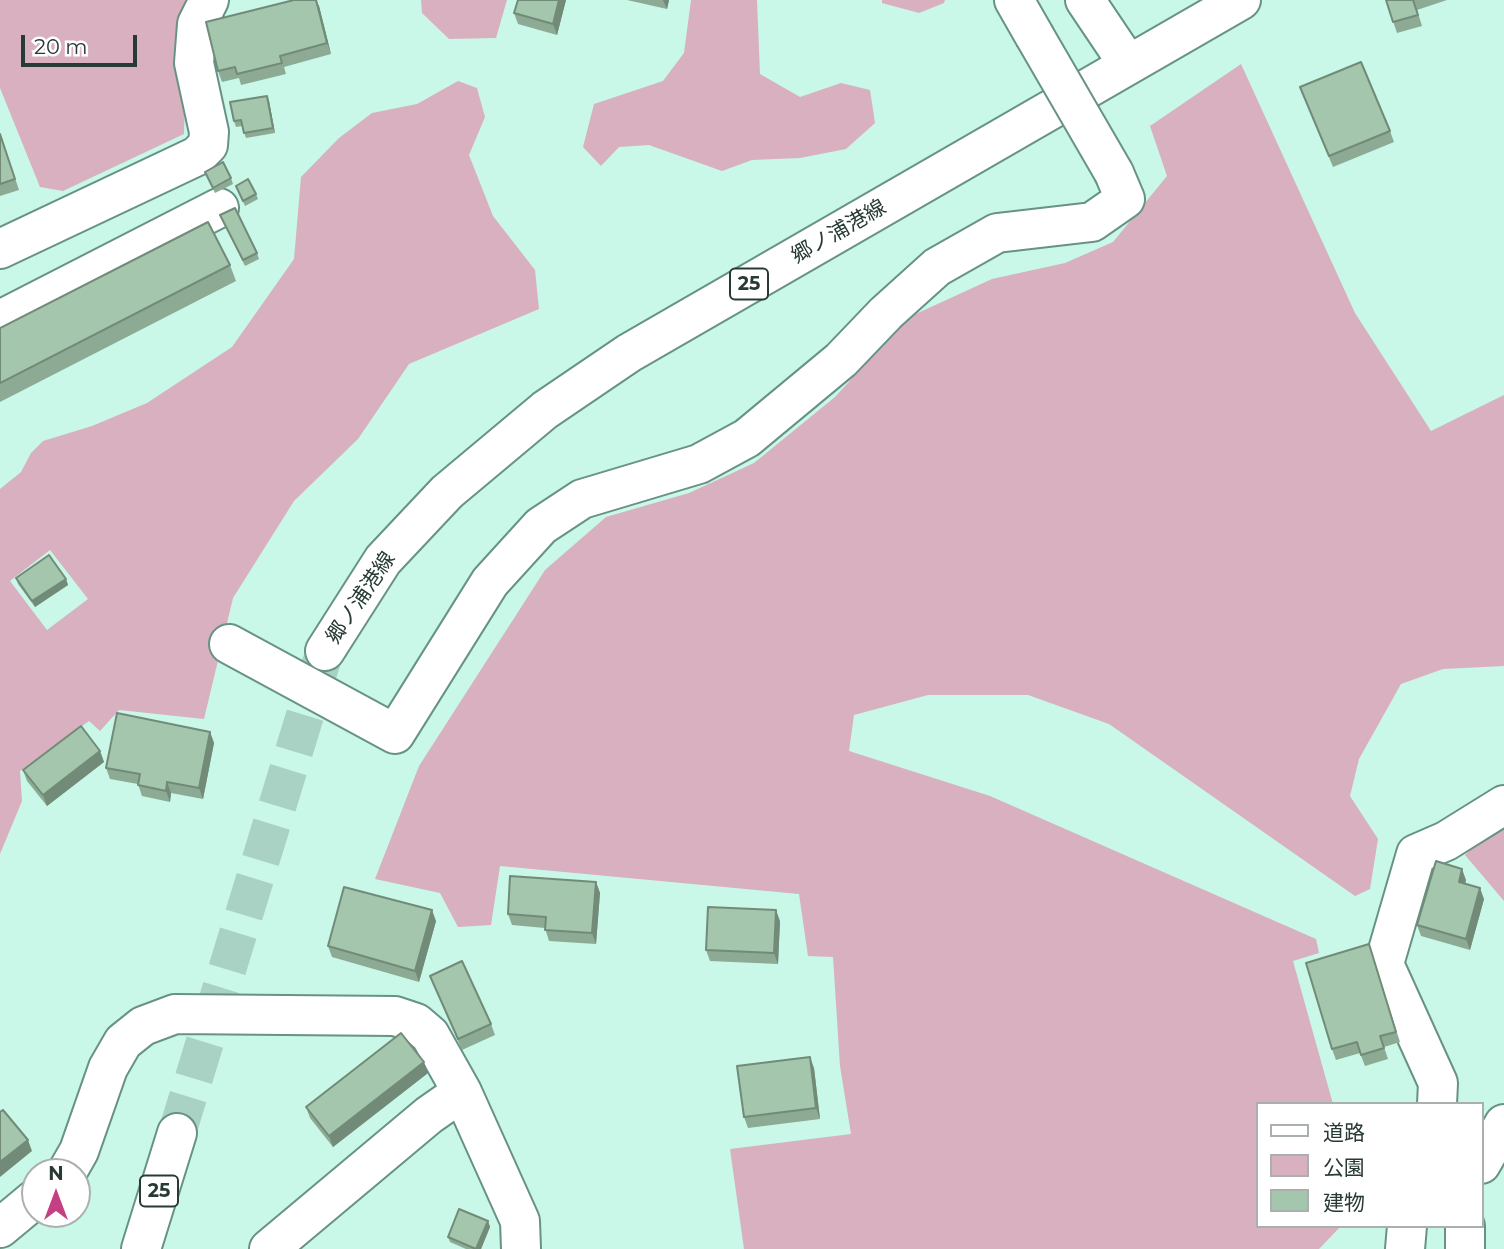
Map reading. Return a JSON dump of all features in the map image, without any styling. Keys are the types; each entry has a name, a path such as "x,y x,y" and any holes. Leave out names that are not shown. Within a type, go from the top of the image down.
{"street":[{"path":"0,249 197,156 208,145 209,132 194,63 197,24 209,0"},
{"path":"229,644 395,734 490,582 541,526 582,499 699,464 747,438 841,360 886,313 937,267 997,233 1092,222 1125,198 1114,173 1014,0"},
{"path":"1086,0 1128,64"},
{"name":"郷ノ浦港線","path":"325,651 383,560 447,492 545,411 629,354 1241,0"},
{"path":"0,320 219,208"},
{"path":"1437,1102 1438,1083 1384,964 1416,854 1446,841 1504,805"},
{"path":"75,1158 108,1068 123,1042 143,1026 175,1014 394,1016 416,1023 430,1035 462,1093 520,1221 521,1249"},
{"path":"268,1249 429,1115 462,1093"},
{"path":"1483,1161 1504,1124"},
{"name":"25","path":"141,1249 177,1133"},
{"path":"0,1228 21,1211"},
{"path":"1405,1249 1407,1228"},
{"path":"1465,1228 1465,1249"}],"green space":[{"path":"0,0 188,0 184,134 63,191 40,187 0,88"},
{"path":"421,0 507,0 496,38 449,39 422,13"},
{"path":"691,0 757,0 760,74 800,97 841,83 870,90 875,123 846,149 800,158 752,160 722,171 649,145 619,147 601,166 583,147 594,104 663,81 684,53"},
{"path":"882,0 945,0 944,3 919,13 882,3"},
{"path":"1241,64 1355,313 1431,431 1504,395 1504,666 1443,669 1401,684 1359,759 1350,796 1378,839 1370,889 1355,896 1109,724 1028,695 928,695 854,715 849,751 990,796 1316,939 1319,953 1293,961 1332,1102 1256,1102 1256,1228 1339,1228 1319,1249 744,1249 730,1149 851,1134 840,1066 833,957 808,956 799,894 500,866 491,925 458,927 440,893 375,879 419,766 545,570 606,517 689,493 754,463 835,397 907,318 992,279 1065,263 1113,242 1167,176 1150,126"},
{"path":"458,81 477,88 485,117 469,155 493,216 535,270 539,309 409,364 358,439 294,501 233,598 204,719 119,710 100,731 89,721 20,771 22,801 0,854 0,489 21,472 31,453 43,441 92,426 147,403 232,347 294,259 301,177 339,138 372,113 417,104","holes":["50,550 88,599 47,630 10,581"]},
{"path":"1504,818 1504,901 1465,855"}],"building":[{"path":"294,0 316,0 327,43 280,56 282,63 237,74 235,67 218,71 206,22"},
{"path":"518,0 559,0 553,24 514,13"},
{"path":"1386,0 1413,0 1418,15 1393,22"},
{"path":"1361,62 1390,131 1329,156 1300,87"},
{"path":"267,96 273,128 244,133 241,120 234,121 230,102"},
{"path":"0,134 15,179 0,184"},
{"path":"223,162 231,178 213,188 205,172"},
{"path":"248,179 256,194 243,201 236,186"},
{"path":"235,208 257,253 243,260 220,215"},
{"path":"208,222 230,265 0,383 0,328"},
{"path":"49,555 66,579 32,601 16,578"},
{"path":"117,713 210,732 199,788 167,782 166,791 138,785 140,774 106,768"},
{"path":"81,726 100,751 43,795 23,770"},
{"path":"1436,861 1462,869 1459,882 1480,888 1466,939 1417,925"},
{"path":"510,876 596,882 592,933 545,930 546,917 508,914"},
{"path":"344,887 432,910 415,971 328,946"},
{"path":"708,907 776,910 774,953 706,950"},
{"path":"1369,944 1396,1032 1380,1036 1384,1048 1361,1055 1357,1042 1332,1049 1306,963"},
{"path":"462,961 491,1024 458,1039 430,976"},
{"path":"401,1033 424,1062 329,1136 306,1107"},
{"path":"810,1057 816,1108 744,1117 737,1066"},
{"path":"3,1110 28,1140 0,1162 0,1112"},
{"path":"459,1209 488,1221 476,1249 448,1237"}],"tunnel":[{"path":"177,1133 322,660"}]}
